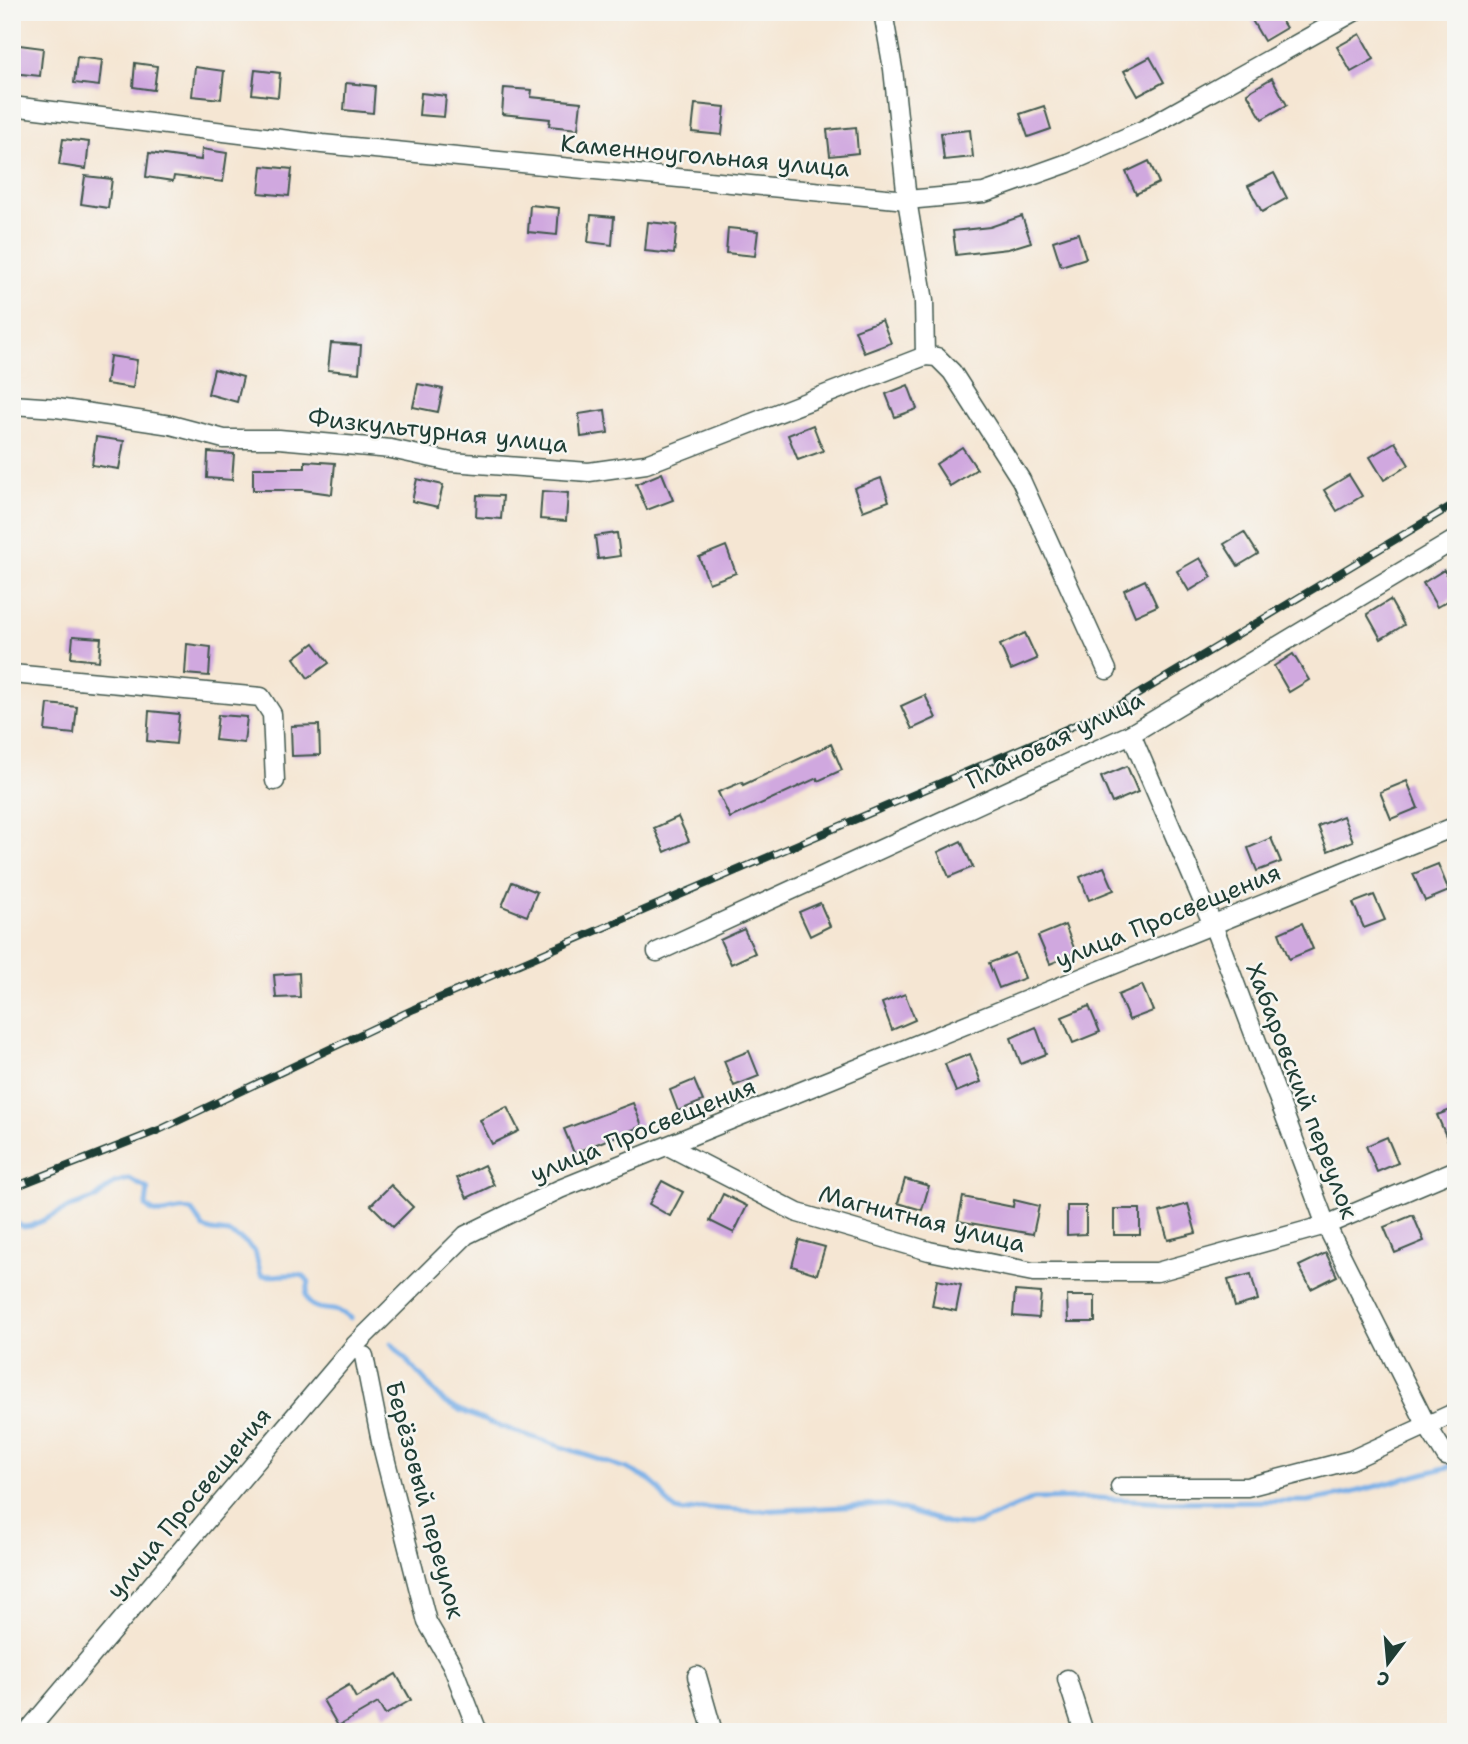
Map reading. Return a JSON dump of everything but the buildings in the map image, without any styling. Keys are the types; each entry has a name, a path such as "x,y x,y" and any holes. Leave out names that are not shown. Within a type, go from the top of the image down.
{"street":[{"path":"883,12 893,69 907,200 924,301 925,356 937,357 951,372 1021,480 1107,670"},
{"name":"Каменноугольная улица","path":"12,106 322,144 907,200 984,192 1068,163 1145,129 1354,12"},
{"name":"Физкультурная улица","path":"12,405 57,408 171,425 224,439 279,439 391,449 451,462 589,472 646,464 925,356"},
{"name":"Плановая улица","path":"657,952 1131,734 1456,539"},
{"path":"12,674 261,697 272,714 275,781"},
{"name":"Хабаровский переулок","path":"1131,734 1213,925 1326,1225 1426,1424 1446,1456"},
{"name":"улица Просвещения","path":"27,1732 355,1345 466,1235 560,1189 1456,826"},
{"name":"Магнитная улица","path":"668,1146 798,1213 929,1251 1033,1272 1157,1272 1326,1225 1456,1170"},
{"name":"Берёзовый переулок","path":"364,1356 381,1442 427,1622 452,1665 478,1732"},
{"path":"1120,1487 1247,1487 1351,1460 1456,1412"},
{"path":"697,1676 713,1732"},
{"path":"1067,1679 1084,1732"}],"waterway":[{"path":"12,1221 23,1227 31,1226 96,1198 114,1183 129,1179 148,1189 146,1206 151,1211 162,1213 191,1210 204,1228 229,1233 255,1251 261,1275 304,1276 309,1282 306,1295 309,1303 319,1308 339,1311 351,1318"},
{"path":"391,1343 444,1402 490,1423 628,1469 648,1479 659,1489 667,1502 683,1512 705,1508 757,1511 885,1505 952,1524 969,1525 1033,1499 1308,1501 1347,1494 1456,1465"}],"railway":[{"path":"12,1188 159,1130 414,1009 1115,708 1456,503"}]}
